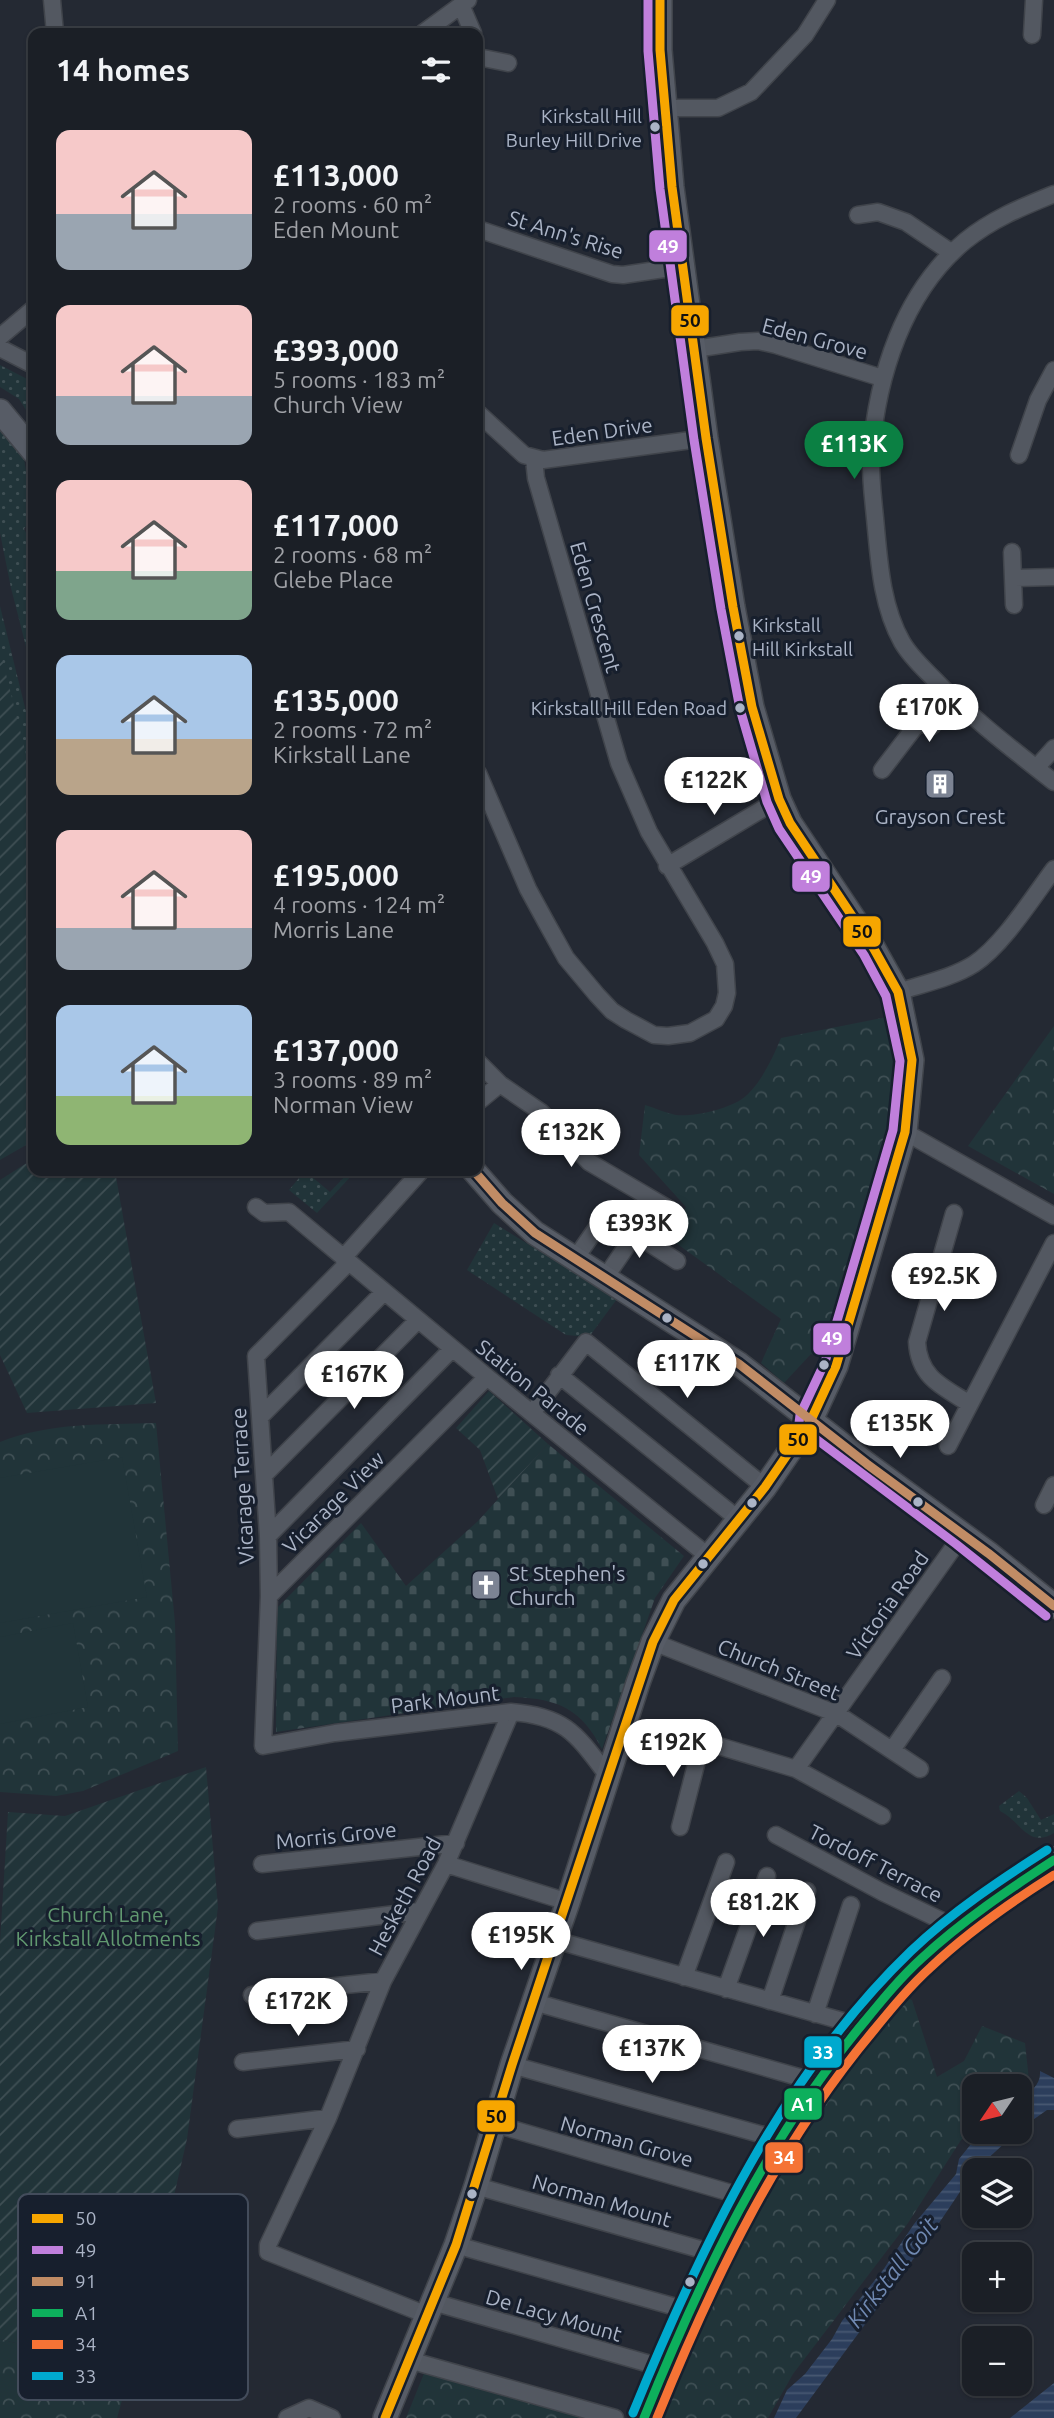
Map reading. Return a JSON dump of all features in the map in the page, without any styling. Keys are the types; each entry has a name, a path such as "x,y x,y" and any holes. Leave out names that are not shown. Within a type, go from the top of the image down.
{"main road":[{"path":"644,2418 717,2254 816,2082 859,2026 920,1960 957,1928 1054,1860"}],"street":[{"path":"52,0 55,28"},
{"path":"385,2418 456,2245 638,1682 663,1645 674,1600 765,1487 811,1420 840,1353 905,1132 912,1060 898,992 874,949 796,831 779,799 752,707 706,438 672,187 660,50 660,0"},
{"path":"664,108 718,108 751,92 805,35 827,0"},
{"path":"1032,35 1034,0"},
{"path":"430,28 464,3 472,28"},
{"path":"483,58 508,63"},
{"path":"1054,194 1007,213 974,234 952,253 912,306 882,379 871,457 877,546 894,627 909,652 955,702 1054,782"},
{"path":"858,215 878,212 906,222 952,253"},
{"name":"St Ann's Rise","path":"483,231 612,274 623,275 684,266"},
{"path":"0,337 28,313"},
{"name":"Eden Grove","path":"695,349 758,341 882,379"},
{"path":"0,348 28,362"},
{"path":"1019,455 1038,400 1054,370"},
{"path":"0,411 28,445"},
{"name":"Eden Drive","path":"483,418 516,449 534,459 553,460 706,438"},
{"name":"Eden Crescent","path":"483,786 528,889 566,958 612,1011 654,1035 690,1033 716,1019 724,1006 728,981 725,964 649,832 619,763 536,478 534,459"},
{"path":"1012,552 1014,605"},
{"path":"1013,578 1054,577"},
{"path":"882,770 918,723 932,726 955,702"},
{"path":"1036,768 1054,748"},
{"path":"667,866 779,799"},
{"path":"898,992 973,965 996,945 1054,869"},
{"path":"483,1067 500,1084 541,1112 589,1162 669,1209"},
{"path":"483,1098 500,1084"},
{"path":"905,1132 1054,1216"},
{"name":"Vicarage Terrace","path":"263,1746 269,1596 268,1536 256,1356 341,1257 416,1176"},
{"path":"478,1176 502,1203 535,1233 739,1364 1054,1606"},
{"name":"Station Parade","path":"256,1208 264,1213 289,1212 452,1349 708,1556"},
{"path":"575,1259 607,1213"},
{"path":"954,1213 917,1342 917,1353 927,1374 970,1404"},
{"path":"605,1278 635,1234 677,1261"},
{"path":"948,1446 1054,1243"},
{"path":"260,1418 384,1292"},
{"path":"264,1475 418,1320"},
{"path":"532,1413 586,1342 765,1487"},
{"path":"268,1536 452,1349"},
{"path":"559,1375 738,1519"},
{"name":"Vicarage View","path":"269,1596 487,1377"},
{"path":"1044,1505 1054,1485"},
{"name":"Victoria Road","path":"796,1769 963,1534"},
{"name":"Church Street","path":"663,1645 837,1714 919,1769"},
{"path":"892,1750 943,1678"},
{"name":"Park Mount","path":"263,1746 334,1732 511,1712 542,1716 561,1724 579,1737 608,1776"},
{"name":"Hesketh Road","path":"268,2252 268,2245 328,2118 383,1980 446,1864 511,1712"},
{"path":"680,1827 702,1741 796,1769 883,1816"},
{"name":"Tordoff Terrace","path":"776,1835 882,1892 957,1928"},
{"name":"Morris Grove","path":"262,1864 456,1843"},
{"path":"684,1977 726,1862"},
{"path":"446,1864 568,1902"},
{"path":"726,1989 767,1876"},
{"path":"770,2001 807,1891"},
{"path":"815,2014 851,1905"},
{"path":"257,1931 421,1910"},
{"path":"555,1940 859,2026"},
{"path":"252,1996 383,1980"},
{"path":"534,2002 816,2082"},
{"path":"243,2062 357,2049"},
{"path":"512,2065 781,2140"},
{"path":"237,2129 328,2118"},
{"name":"Norman Grove","path":"495,2124 748,2197"},
{"name":"Norman Mount","path":"476,2186 717,2254"},
{"path":"456,2245 690,2311"},
{"name":"De Lacy Mount","path":"268,2252 363,2290 664,2368"},
{"path":"409,2360 615,2418"},
{"path":"287,2418 309,2408 332,2418"}],"green space":[{"path":"0,365 28,379 26,410 19,399 0,387"},
{"path":"0,428 23,453 28,482 28,523 24,529 28,537 28,654 11,588 0,533"},
{"path":"0,606 28,720 28,790 0,697"},
{"path":"0,650 28,762 28,1144 0,1160"},
{"path":"887,1017 897,1037 897,1107 876,1204 826,1360 811,1354 784,1383 761,1363 781,1319 669,1238 686,1207 639,1155 645,1105 684,1115 725,1107 742,1099 758,1082 781,1038"},
{"path":"1054,1026 1054,1194 968,1146"},
{"path":"28,1162 28,1176 116,1176 156,1403 27,1413 0,1355 0,1180"},
{"path":"297,1176 311,1176 330,1192 345,1176 351,1176 317,1213 289,1190 299,1178"},
{"path":"494,1223 617,1299 589,1337 566,1335 467,1270"},
{"path":"489,1391 548,1444 498,1499 480,1450 456,1428"},
{"path":"156,1423 175,1623 178,1751 83,1791 56,1796 0,1792 0,1442 58,1428"},
{"path":"548,1444 684,1556 655,1598 602,1749 586,1724 567,1709 544,1700 514,1697 276,1732 277,1608 361,1523 406,1586 478,1521"},
{"path":"122,1457 147,1597 0,1623 0,1478"},
{"path":"73,1623 88,1707 0,1724 0,1637"},
{"name":"Church Lane, Kirkstall Allotments","path":"206,1767 218,1907 187,2139 174,2194 18,2194 18,2344 0,2339 0,1942 8,1812 65,1816"},
{"path":"1019,1791 1027,1798 1041,1820 1054,1814 1054,1833 1038,1838 1031,1836 1000,1811 999,1806"},
{"path":"898,1994 912,2000 937,2077 964,2061 982,2026 1025,2043 1028,2074 962,2074 962,2139 908,2223 793,2374 768,2418 664,2418 677,2381 731,2263 794,2140 836,2070"},
{"path":"0,2339 18,2344 18,2400 122,2400 117,2418 0,2418"},
{"path":"425,2371 590,2418 406,2418"}],"water":[{"path":"1040,2071 1054,2078 1054,2110 1047,2110 1032,2121 1032,2089"},
{"name":"Kirkstall Goit","path":"971,2144 1004,2144 988,2158 962,2158 962,2189 931,2235 796,2418 774,2418 787,2390 805,2374 914,2224 956,2174 959,2159"},
{"path":"1054,2383 1054,2418 1010,2418"}],"transit line":[{"name":"49","path":"648,0 648,51 660,189 694,440 740,709 767,802 779,829 864,955 886,996 900,1061 893,1130 825,1362 800,1415 799,1423 804,1430 956,1544 1046,1616"},
{"name":"50","path":"385,2418 456,2245 512,2065 653,1642 674,1600 765,1487 811,1420 836,1366 905,1132 912,1060 898,992 874,949 790,823 779,799 752,707 706,438 672,187 660,50 660,0"},
{"name":"91","path":"478,1176 502,1203 535,1233 739,1364 1054,1606"},
{"name":"33","path":"633,2413 686,2289 748,2167 822,2053 864,2000 911,1951 977,1897 1047,1850"},
{"name":"A1","path":"644,2418 689,2313 739,2210 797,2113 830,2066 885,1996 937,1944 1003,1894 1054,1860"},
{"name":"34","path":"657,2418 701,2315 750,2215 807,2119 839,2074 894,2005 931,1967 990,1918 1054,1875"}],"place":[{"name":"Kirkstall Hill Burley Hill Drive","path":"655,127"},
{"name":"Kirkstall Hill Kirkstall","path":"739,636"},
{"name":"Kirkstall Hill Eden Road","path":"740,708"},
{"name":"Grayson Crest","path":"940,784"},
{"name":"St Stephen's Church","path":"486,1585"}]}
